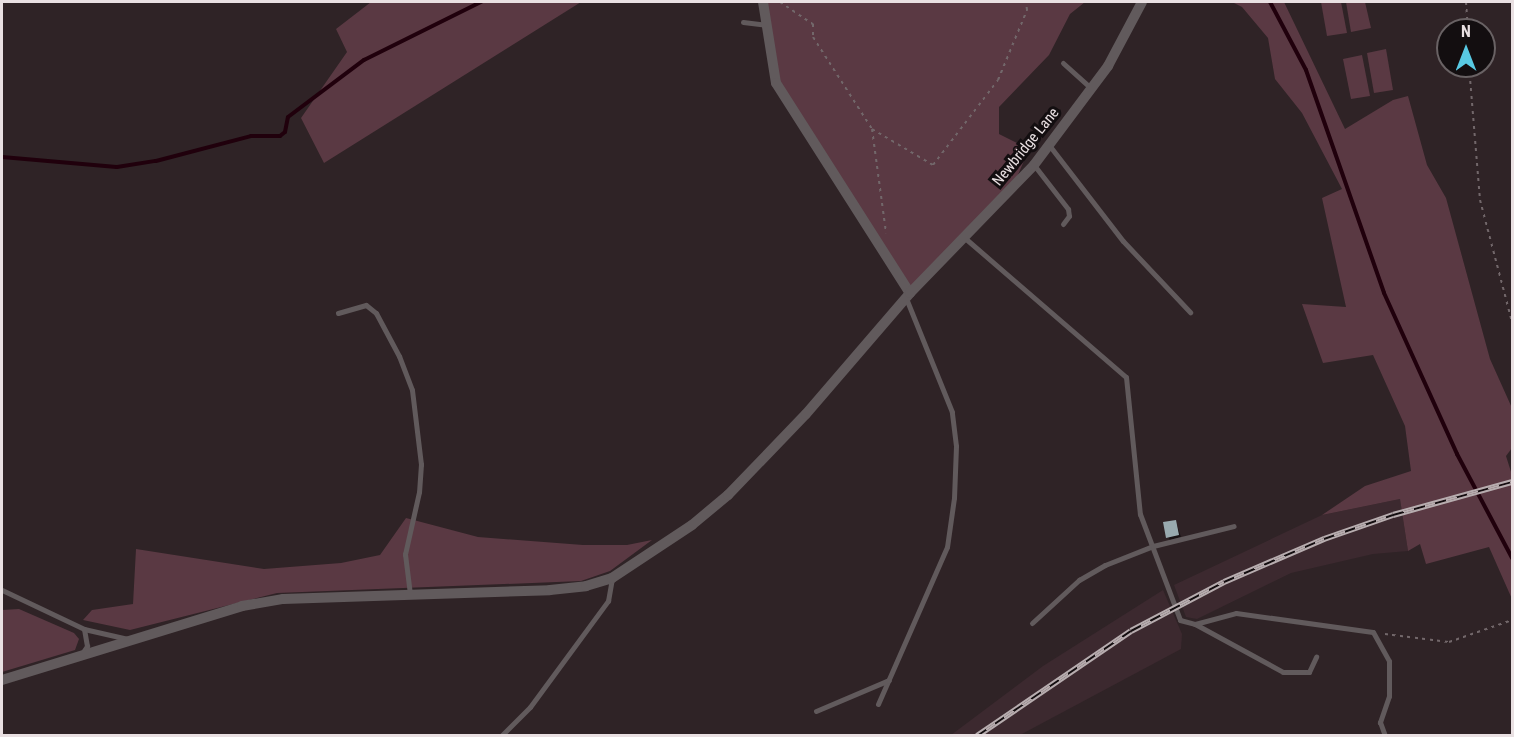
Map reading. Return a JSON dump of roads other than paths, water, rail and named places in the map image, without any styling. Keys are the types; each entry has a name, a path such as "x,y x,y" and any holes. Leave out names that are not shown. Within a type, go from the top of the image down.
{"street":[{"path":"762,2 776,82 908,295"},
{"name":"Newbridge Lane","path":"612,578 692,525 728,495 806,414 908,295 966,239 1034,165 1108,66 1142,2"},
{"path":"2,680 242,606 283,599 550,590 612,578"}],"lane":[{"path":"743,22 766,25"},
{"path":"1063,63 1091,88"},
{"path":"1049,145 1123,241 1190,312"},
{"path":"1034,165 1068,209 1069,216 1063,224"},
{"path":"966,239 1126,377 1140,514 1180,620 1195,624 1283,672 1309,672 1316,657"},
{"path":"878,704 947,547 957,446 952,412 908,295"},
{"path":"338,313 366,305 376,313 399,356 412,390 421,464 405,554 410,594"},
{"path":"1032,623 1079,580 1153,546 1234,526"},
{"path":"501,735 530,707 608,601 612,578"},
{"path":"2,590 84,629 129,639"},
{"path":"1195,624 1236,613 1373,632 1389,661 1389,696 1380,722 1385,735"},
{"path":"81,655 87,646 84,629"},
{"path":"816,711 889,680"}],"waterway":[{"path":"2,157 117,167 156,161 251,136 280,136 285,132 288,117 364,60 481,2"},
{"path":"1270,2 1306,70 1384,293 1457,454 1512,558"}],"railway":[{"path":"977,736 1131,631 1224,582 1324,539 1393,515 1512,482"}]}
